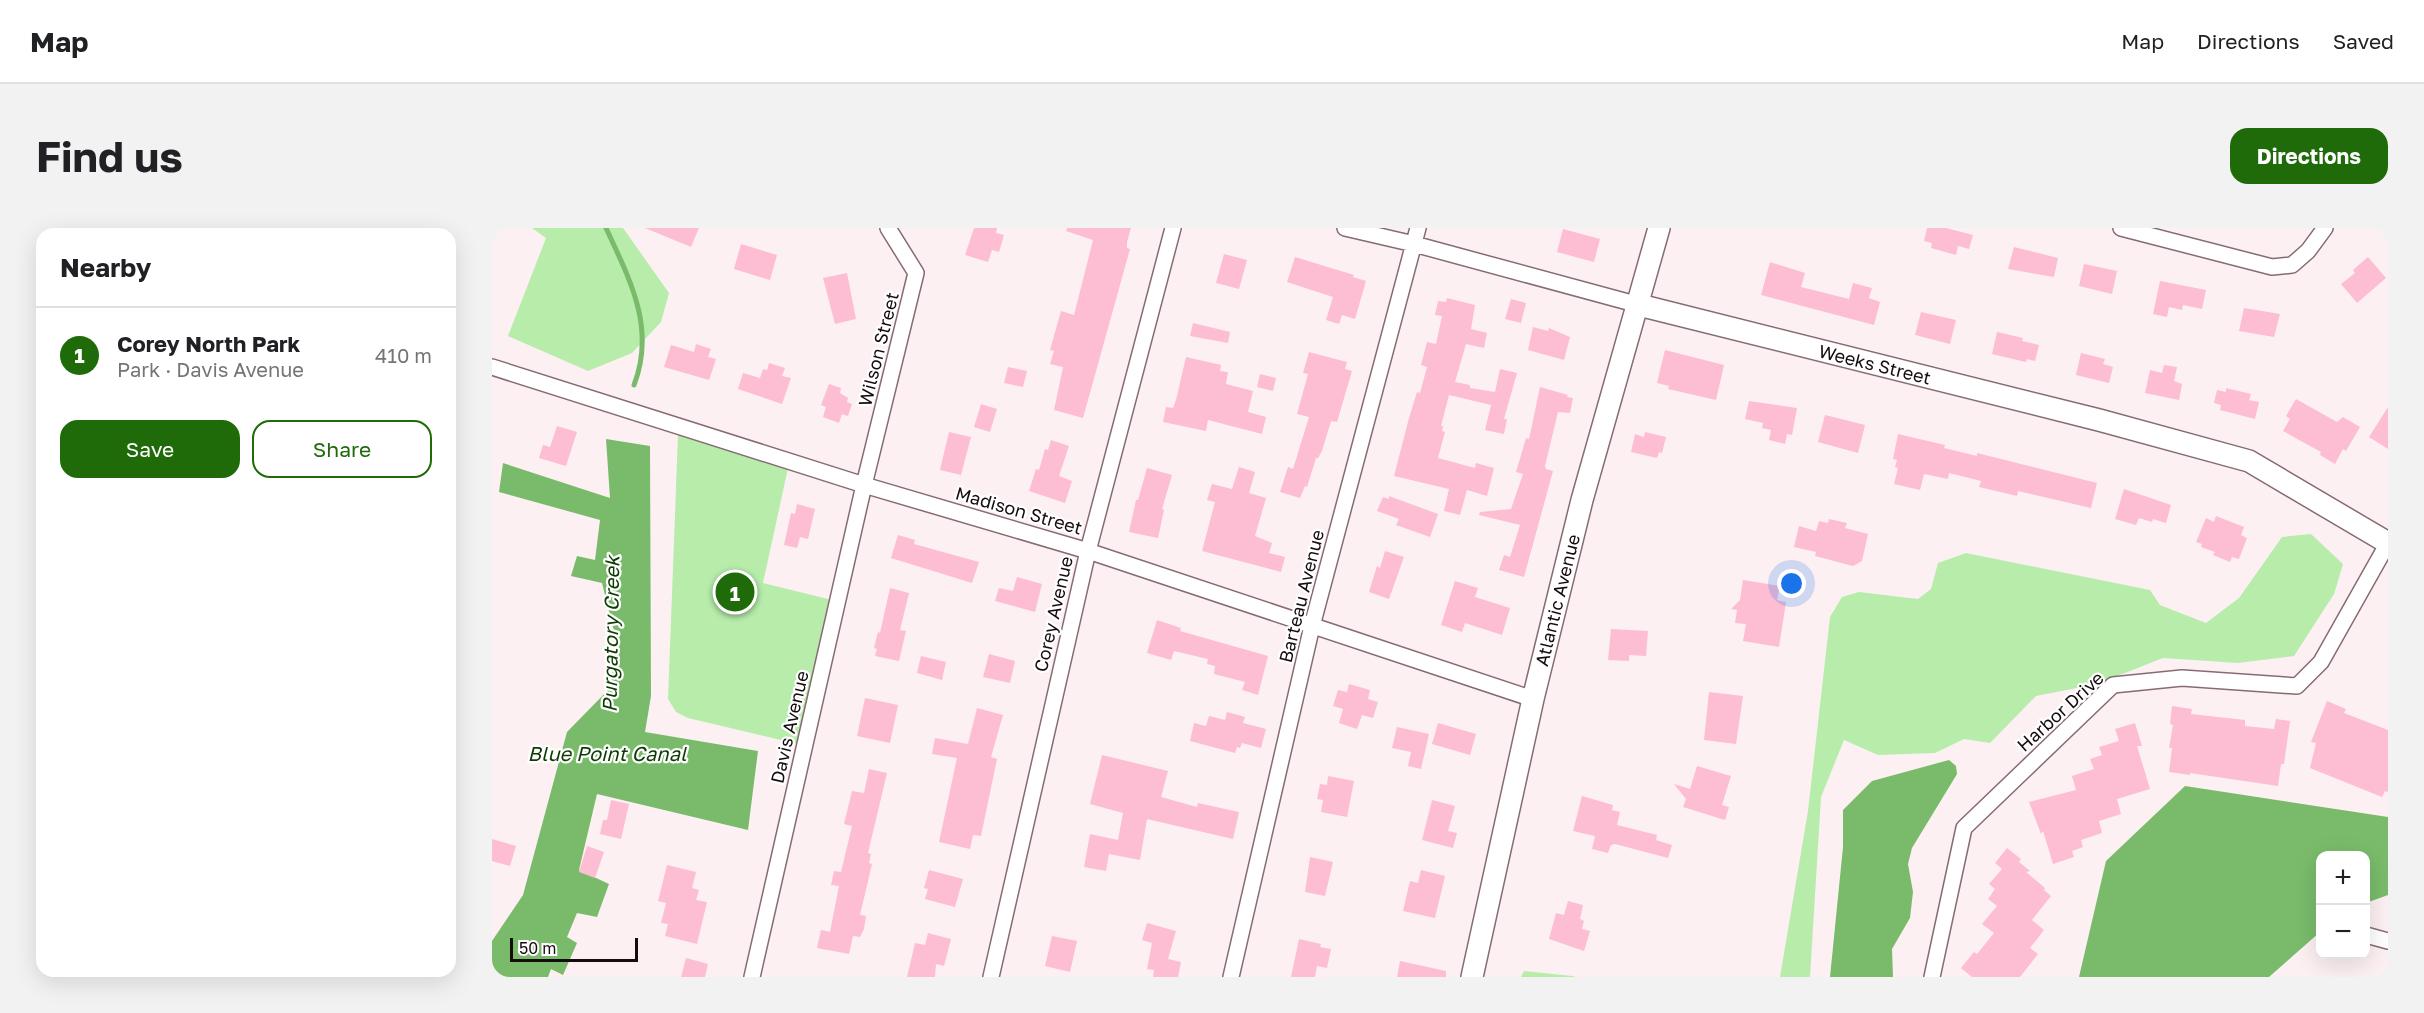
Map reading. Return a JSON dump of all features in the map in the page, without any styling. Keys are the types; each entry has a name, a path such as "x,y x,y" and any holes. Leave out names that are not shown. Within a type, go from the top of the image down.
{"main road":[{"name":"Atlantic Avenue","path":"1472,977 1533,699 1582,500 1659,228"},
{"name":"Weeks Street","path":"1639,305 2098,420 2249,461 2388,543"}],"street":[{"name":"Wilson Street","path":"864,485 916,273 890,228"},
{"name":"Corey Avenue","path":"991,977 1088,551 1173,228"},
{"name":"Weeks Street","path":"1345,228 1414,244 1639,305"},
{"name":"Barteau Avenue","path":"1231,977 1312,626 1418,228"},
{"path":"2121,228 2271,267 2292,265 2308,251 2325,228"},
{"name":"Madison Street","path":"492,367 864,485 1088,551 1533,699"},
{"name":"Davis Avenue","path":"752,977 864,485"},
{"name":"Harbor Drive","path":"1932,977 1964,828 2114,685 2182,678 2297,686 2321,662 2388,543"},
{"path":"2370,936 2388,941"}],"shaded area":[{"path":"532,228 623,228 669,293 661,322 632,353 588,371 508,336 546,238"},
{"path":"678,435 788,468 763,583 832,600 798,744 688,718 676,712 668,699"},
{"path":"2311,534 2343,564 2334,594 2294,656 2238,663 2163,658 2097,684 2036,696 1990,743 1964,739 1935,753 1878,755 1844,740 1821,797 1810,977 1780,977 1808,811 1830,617 1842,597 1859,592 1918,599 1931,589 1938,563 1966,553 2150,590 2160,605 2206,623 2239,598 2282,537"},
{"path":"1524,971 1572,976 1576,977 1521,977"}],"water":[{"name":"Blue Point Canal","path":"606,439 650,446 651,696 645,732 758,751 748,830 597,794 579,870 609,884 597,917 577,913 567,937 577,943 563,975 551,969 548,977 492,977 492,941 523,895 567,732 611,687 616,639 602,583 571,576 577,556 595,560 600,520 499,492 503,463 610,498"},
{"path":"1949,760 1956,766 1957,774 1912,848 1908,864 1913,892 1910,918 1892,949 1893,977 1830,977 1843,847 1843,810 1872,781"},
{"path":"2185,786 2388,817 2388,895 2370,902 2370,851 2316,851 2316,936 2269,977 2079,977 2106,861"}],"building":[{"path":"645,228 699,228 691,247"},
{"path":"974,228 997,228 996,233 1004,235 999,252 992,250 988,262 965,255"},
{"path":"1067,228 1131,228 1127,242 1127,248 1130,249 1083,418 1054,410 1063,367 1050,364 1054,351 1050,350 1061,311 1074,315 1093,240 1066,231"},
{"path":"1927,228 1946,228 1973,235 1969,249 1958,246 1956,255 1931,248 1932,243 1924,241"},
{"path":"1563,229 1600,239 1594,262 1557,252"},
{"path":"741,244 777,255 770,280 734,269"},
{"path":"2014,247 2058,258 2054,277 2008,269"},
{"path":"1224,254 1247,260 1239,289 1216,283"},
{"path":"1295,257 1354,275 1353,277 1366,281 1355,319 1342,315 1339,324 1326,320 1333,297 1287,282"},
{"path":"2368,257 2386,278 2357,303 2341,284 2355,273 2353,270"},
{"path":"1770,262 1805,273 1801,287 1849,299 1853,283 1872,288 1869,298 1880,302 1874,325 1761,295"},
{"path":"2084,264 2117,271 2112,294 2079,286"},
{"path":"847,273 856,319 835,324 823,278"},
{"path":"2160,281 2206,290 2202,309 2183,305 2182,310 2169,307 2167,317 2153,314"},
{"path":"1447,298 1475,305 1471,329 1487,333 1484,348 1466,344 1455,382 1470,385 1470,388 1495,392 1500,369 1517,373 1504,419 1507,419 1504,434 1485,430 1491,405 1449,395 1441,426 1443,426 1442,431 1445,432 1438,458 1475,468 1476,463 1494,468 1487,496 1467,490 1460,515 1444,511 1449,489 1394,476 1409,418 1417,392 1420,393 1427,367 1421,365 1427,342 1436,344 1442,316 1435,315 1438,301 1446,302"},
{"path":"1511,299 1526,303 1521,323 1505,319"},
{"path":"2244,308 2280,314 2274,337 2239,331"},
{"path":"1921,312 1956,320 1950,344 1915,335"},
{"path":"1193,323 1230,332 1228,343 1190,336"},
{"path":"1533,327 1548,331 1549,328 1570,337 1564,360 1528,350"},
{"path":"1997,332 2023,338 2022,341 2039,345 2035,361 2027,359 2026,362 1992,354"},
{"path":"696,344 711,349 708,357 716,359 709,380 664,367 671,345 694,352"},
{"path":"1665,350 1724,365 1716,400 1668,389 1669,386 1657,383"},
{"path":"1309,352 1347,362 1345,369 1352,371 1337,422 1331,421 1322,451 1316,458 1307,487 1305,486 1300,498 1280,492 1288,467 1293,469 1309,417 1297,414 1308,374 1303,373"},
{"path":"2081,353 2105,359 2103,364 2113,367 2109,383 2076,375"},
{"path":"1186,357 1221,365 1220,371 1228,372 1226,384 1253,391 1248,412 1266,417 1262,434 1208,420 1206,431 1163,422 1166,407 1173,408 1176,400"},
{"path":"769,363 785,368 782,376 791,378 782,404 738,389 743,373 760,378 763,369 767,370"},
{"path":"2164,365 2177,367 2174,381 2182,384 2179,400 2145,393 2150,370 2162,373"},
{"path":"1008,367 1027,371 1023,387 1004,383"},
{"path":"1260,374 1276,378 1273,391 1257,387"},
{"path":"829,384 841,388 840,393 848,398 847,402 852,404 848,416 842,414 839,423 823,417 826,407 821,405"},
{"path":"1540,387 1573,398 1570,413 1558,412 1545,466 1546,469 1553,471 1524,577 1499,570 1504,555 1510,557 1520,525 1479,515 1480,512 1511,509 1523,474 1516,472 1526,438 1529,439"},
{"path":"2226,388 2251,394 2249,400 2259,402 2255,419 2220,410 2221,405 2214,403 2217,390 2226,392"},
{"path":"2296,399 2337,422 2343,417 2360,427 2346,451 2343,449 2335,464 2320,455 2321,452 2283,431 2290,419 2286,416"},
{"path":"1749,401 1797,408 1792,435 1787,434 1785,444 1769,440 1771,430 1762,428 1763,423 1745,419"},
{"path":"981,404 997,409 990,432 974,427"},
{"path":"2388,407 2388,449 2369,437"},
{"path":"1825,415 1865,425 1858,453 1818,442"},
{"path":"557,426 577,432 566,466 539,458 543,445 550,447"},
{"path":"949,432 971,437 961,475 940,470"},
{"path":"1645,432 1666,437 1662,453 1659,452 1657,458 1631,452 1635,434 1644,437"},
{"path":"1898,434 1945,445 1944,448 1977,456 1977,453 2097,483 2091,508 2018,491 2017,496 1979,487 1981,481 1949,473 1948,479 1924,474 1920,490 1894,484 1898,468 1895,467 1897,460 1893,459"},
{"path":"1051,440 1069,446 1059,476 1072,481 1065,503 1029,491 1036,469 1039,470 1045,449 1048,450"},
{"path":"1239,467 1255,472 1249,493 1266,498 1255,536 1272,543 1269,553 1285,557 1281,572 1202,551 1215,502 1207,500 1212,484 1232,489"},
{"path":"1147,468 1172,475 1162,509 1164,510 1158,538 1129,532 1136,500 1138,500"},
{"path":"2124,489 2171,505 2166,523 2139,518 2136,525 2115,519"},
{"path":"1389,496 1438,514 1430,537 1396,525 1399,519 1377,511 1383,497 1389,499"},
{"path":"797,504 815,509 808,539 800,537 797,548 784,545 791,513 795,514"},
{"path":"2216,516 2244,527 2241,535 2247,538 2239,559 2232,557 2230,562 2213,555 2215,552 2201,547 2202,544 2196,542 2206,518 2214,522"},
{"path":"1829,519 1847,523 1845,528 1868,534 1862,561 1853,566 1815,556 1816,552 1794,547 1799,526 1816,531 1819,521 1828,523"},
{"path":"898,535 915,540 914,544 979,562 972,583 891,558"},
{"path":"1385,551 1404,557 1389,599 1369,592 1377,566 1380,568"},
{"path":"1017,577 1042,584 1035,612 995,601 999,588 1013,591"},
{"path":"1743,580 1780,586 1777,600 1786,602 1779,647 1743,641 1746,624 1735,623 1737,610 1731,609 1740,600"},
{"path":"1455,581 1478,588 1475,597 1510,608 1502,635 1465,623 1462,632 1441,625"},
{"path":"890,588 909,593 900,630 906,631 899,661 875,656 877,649 874,648 878,632 880,633"},
{"path":"1157,620 1181,628 1180,631 1268,656 1258,695 1242,690 1245,682 1214,674 1215,666 1207,664 1208,659 1174,651 1171,660 1147,653"},
{"path":"1611,629 1648,631 1646,656 1629,655 1629,661 1608,660"},
{"path":"989,654 1015,661 1010,683 983,677"},
{"path":"921,656 946,662 942,680 917,673"},
{"path":"1349,684 1370,690 1368,699 1378,702 1373,718 1362,715 1357,729 1339,723 1343,709 1333,706 1338,690 1347,692"},
{"path":"1709,692 1743,696 1736,744 1704,740"},
{"path":"865,698 898,705 890,743 857,736"},
{"path":"2327,701 2346,709 2344,713 2388,730 2388,792 2385,791 2382,797 2310,768 2316,743 2311,742"},
{"path":"2172,706 2192,709 2191,714 2245,720 2245,726 2274,729 2276,719 2290,721 2284,764 2281,764 2278,786 2169,772 2172,748 2169,748 2173,725 2170,724"},
{"path":"977,708 1003,715 991,757 997,759 981,836 973,835 970,849 939,842 957,758 932,754 935,738 968,744"},
{"path":"1227,712 1245,717 1243,723 1266,729 1261,748 1242,743 1240,748 1237,747 1235,753 1190,741 1194,723 1206,726 1209,716 1225,720"},
{"path":"1438,723 1476,734 1470,755 1432,744"},
{"path":"2135,723 2142,746 2137,746 2150,789 2117,799 2121,814 2099,821 2102,833 2081,840 2083,847 2072,851 2074,857 2053,864 2043,831 2041,834 2029,802 2076,790 2072,776 2094,769 2090,759 2102,755 2099,747 2119,741 2115,729"},
{"path":"1397,727 1429,734 1421,769 1408,766 1411,752 1392,748"},
{"path":"1102,755 1168,771 1161,797 1197,807 1198,803 1239,812 1233,839 1147,819 1140,860 1109,854 1106,871 1084,867 1090,834 1118,840 1123,813 1090,804"},
{"path":"1697,766 1731,776 1722,805 1729,807 1725,820 1683,807 1686,799 1674,784 1690,789"},
{"path":"869,769 887,773 868,853 871,854 869,863 872,864 860,915 866,916 864,929 860,937 853,936 849,954 817,948 821,930 830,932 839,886 831,885 834,871 841,872 852,826 844,824 852,791 864,793"},
{"path":"1328,776 1354,781 1347,817 1321,812 1323,800 1317,799 1320,784 1327,785"},
{"path":"1582,796 1613,805 1612,810 1620,812 1617,825 1657,835 1656,840 1672,845 1668,858 1615,844 1611,845 1608,853 1592,849 1595,836 1573,831"},
{"path":"611,800 629,804 621,839 600,834 603,820 607,820"},
{"path":"1432,800 1455,806 1448,831 1457,833 1453,848 1422,840"},
{"path":"492,839 516,846 510,866 492,861"},
{"path":"587,846 604,852 595,878 579,872"},
{"path":"2007,848 2021,859 2019,862 2030,871 2026,872 2051,896 2032,920 2044,930 2030,948 2038,954 2020,977 1972,977 1961,968 1974,952 1977,954 1994,933 1982,924 1997,906 1988,899 1995,889 1989,884 2002,869 1995,863"},
{"path":"1310,857 1333,862 1325,896 1305,892"},
{"path":"667,865 696,872 692,888 699,890 696,900 707,902 697,944 665,936 668,924 661,923 666,903 658,901"},
{"path":"929,870 963,879 955,907 925,899 928,889 924,888"},
{"path":"1421,870 1445,876 1435,918 1403,911 1410,881 1418,883"},
{"path":"1568,901 1583,905 1580,919 1584,921 1582,929 1590,931 1584,951 1549,939 1556,913 1564,915"},
{"path":"1147,923 1176,931 1168,959 1181,962 1178,977 1153,977 1154,970 1147,969 1152,943 1142,940"},
{"path":"928,933 951,939 944,966 936,964 935,977 907,977 915,943 925,945"},
{"path":"1052,936 1077,941 1070,972 1045,966"},
{"path":"1299,939 1331,949 1327,968 1317,966 1315,977 1291,977"},
{"path":"686,958 708,964 705,977 681,977"},
{"path":"1400,961 1446,971 1446,977 1397,977"}],"waterway":[{"name":"Purgatory Creek","path":"606,228 631,285 641,324 640,364 634,385"}],"place":[{"name":"Corey North Park","path":"735,592"}]}
